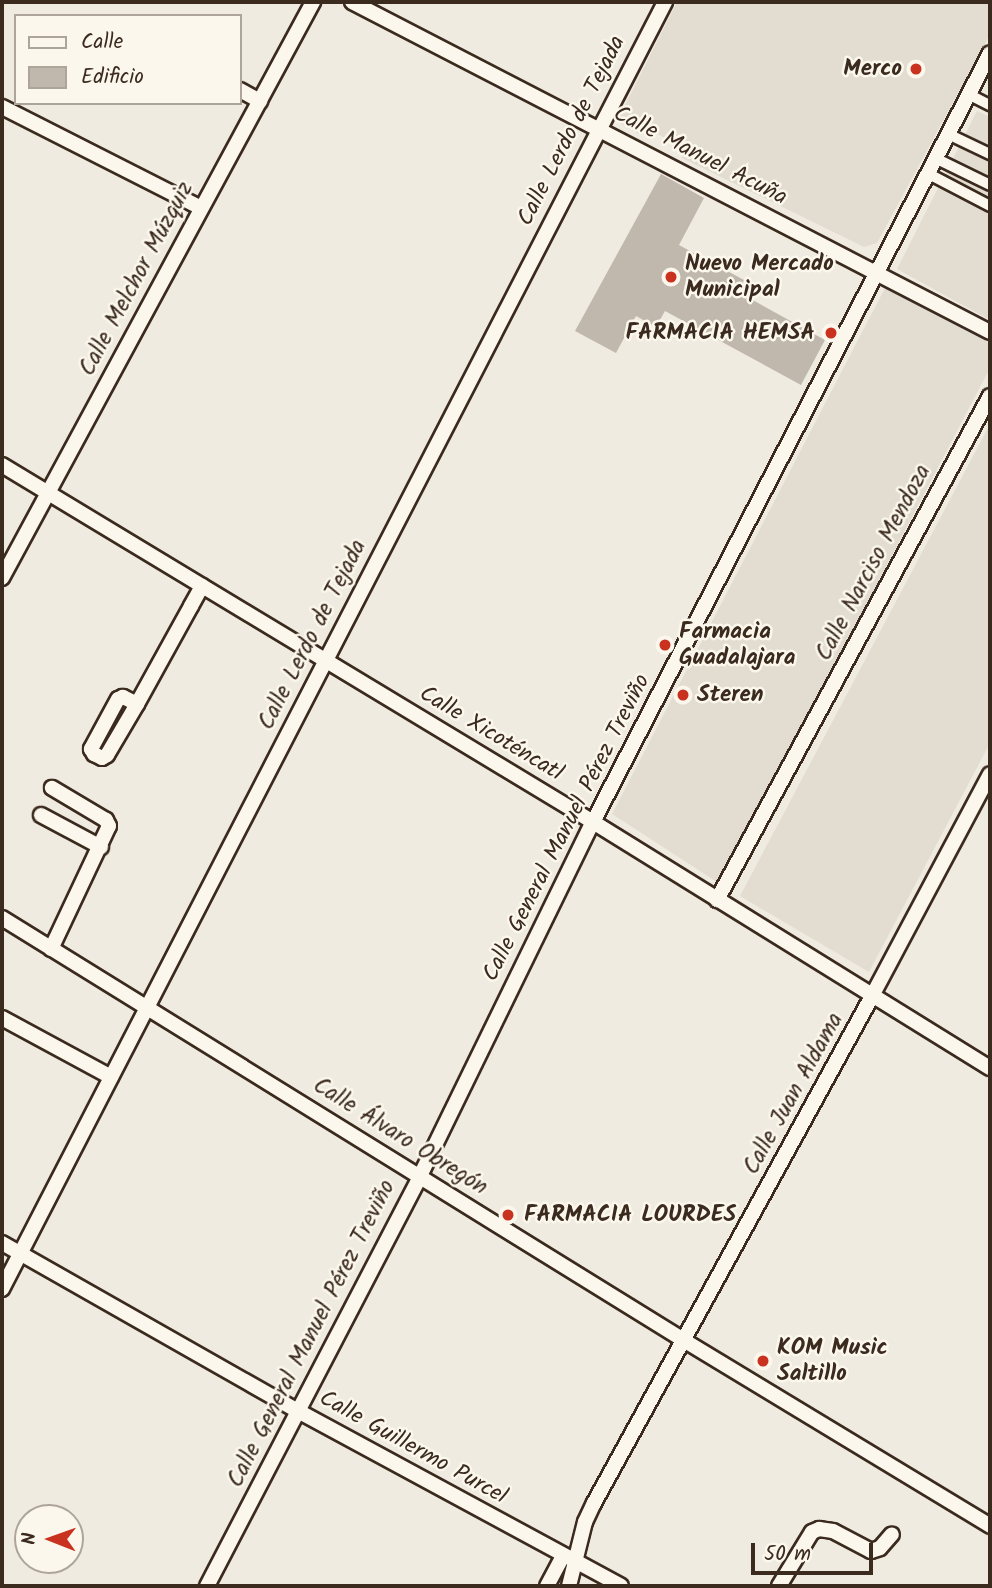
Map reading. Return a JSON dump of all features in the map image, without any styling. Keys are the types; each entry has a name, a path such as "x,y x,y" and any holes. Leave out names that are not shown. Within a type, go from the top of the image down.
{"street":[{"name":"Calle Melchor Múzquiz","path":"2,578 313,2"},
{"name":"Calle Manuel Acuña","path":"352,2 990,332"},
{"name":"Calle Lerdo de Tejada","path":"2,1289 665,2"},
{"name":"Calle General Manuel Pérez Treviño","path":"207,1586 420,1176 593,822 990,53"},
{"path":"242,91 260,101"},
{"path":"968,94 990,105"},
{"path":"2,107 201,208"},
{"path":"948,134 990,154"},
{"path":"935,158 990,185"},
{"path":"928,173 990,206"},
{"name":"Calle Narciso Mendoza","path":"717,900 990,396"},
{"name":"Calle Xicoténcatl","path":"2,465 324,662 593,822 990,1069"},
{"path":"137,704 202,586"},
{"name":"Calle Juan Aldama","path":"549,1582 569,1559 594,1503 685,1342 990,774"},
{"path":"51,949 109,830 106,820 52,788"},
{"path":"41,815 101,847"},
{"name":"Calle Álvaro Obregón","path":"2,918 685,1342 990,1526"},
{"path":"2,1018 110,1077"},
{"name":"Calle Guillermo Purcel","path":"2,1243 298,1411 621,1586"},
{"path":"779,1586 812,1532 819,1529 834,1531 871,1551 880,1548 892,1534"},
{"name":"Calle Juan Aldama","path":"567,1586 569,1559"},
{"path":"549,1582 567,1586"}],"shaded area":[{"path":"677,2 990,2 990,34 877,243 864,247 682,158 686,145 676,138 671,142 645,126 640,135 617,121"},
{"path":"977,111 990,117 990,320 897,269"},
{"path":"885,288 990,341 990,368 720,884 612,814"},
{"path":"990,424 990,743 869,972 740,896"}],"building":[{"name":"Nuevo Mercado Municipal","path":"661,174 704,198 679,245 744,280 738,292 825,340 801,385 665,311 656,327 636,316 616,353 575,331"}],"place":[{"name":"Merco","path":"916,69"},
{"name":"Nuevo Mercado Municipal","path":"671,277"},
{"name":"FARMACIA HEMSA","path":"831,333"},
{"name":"Farmacia Guadalajara","path":"665,645"},
{"name":"Steren","path":"683,695"},
{"name":"FARMACIA LOURDES","path":"508,1215"},
{"name":"KOM Music Saltillo","path":"763,1361"}]}
